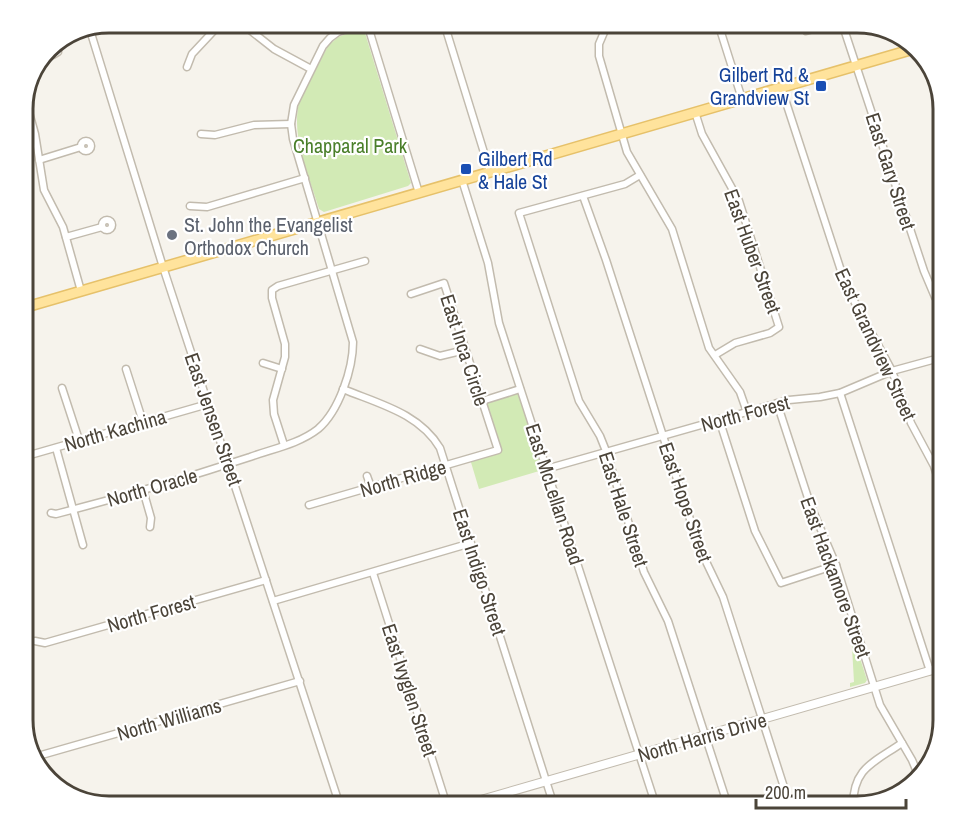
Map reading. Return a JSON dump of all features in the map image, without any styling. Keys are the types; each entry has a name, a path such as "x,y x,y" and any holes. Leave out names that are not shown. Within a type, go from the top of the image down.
{"main road":[{"path":"33,305 906,51"}],"street":[{"path":"187,67 192,54 211,33"},
{"path":"254,33 274,49 311,69"},
{"path":"229,464 302,438 325,422 333,411 352,365 353,342 304,178 291,124 296,98 311,69 330,38 339,33"},
{"path":"370,33 419,193"},
{"path":"447,33 490,172"},
{"path":"604,33 598,56 627,152 672,229 707,340 740,393 747,412"},
{"path":"721,33 742,99"},
{"name":"East Gary Street","path":"846,33 924,272 933,292"},
{"name":"East Jensen Street","path":"92,35 208,404 337,796"},
{"name":"East Grandview Street","path":"781,87 846,286 892,371 911,423 933,464"},
{"name":"East Huber Street","path":"695,112 702,134 739,201 779,327 770,333 735,343 715,355"},
{"path":"201,134 215,135 254,125 291,124"},
{"path":"33,125 45,195 60,219 81,291"},
{"path":"39,160 81,147"},
{"path":"583,196 625,183 640,175"},
{"path":"190,206 207,207 304,178"},
{"name":"East McLellan Road","path":"462,180 488,263 499,323 653,796"},
{"name":"East Hale Street","path":"583,196 519,213 579,401 600,436 606,451 644,572 668,621 725,796"},
{"name":"East Hope Street","path":"583,196 699,547 723,597 786,796"},
{"path":"66,237 102,227"},
{"path":"284,445 274,414 273,400 285,357 285,344 272,290 278,286 364,261"},
{"name":"East Inca Circle","path":"411,294 444,283 498,450"},
{"path":"420,349 440,356 465,350"},
{"name":"North Forest","path":"546,469 777,403 840,393 892,371 933,360"},
{"path":"263,363 282,369"},
{"path":"126,369 143,422"},
{"path":"62,388 79,440"},
{"name":"East Indigo Street","path":"343,389 404,414 419,423 432,435 440,448 551,796"},
{"path":"482,401 520,389"},
{"path":"840,393 930,671"},
{"name":"East Hackamore Street","path":"777,403 810,504 836,565 880,705 915,768"},
{"name":"North Kachina","path":"33,454 208,404"},
{"path":"719,420 755,531 781,583 836,565"},
{"path":"56,448 83,545"},
{"name":"North Ridge","path":"309,505 498,450"},
{"name":"North Oracle","path":"51,513 56,514 229,464"},
{"path":"367,476 371,487"},
{"path":"143,490 151,518 150,527"},
{"path":"273,602 471,543"},
{"name":"East Ivyglen Street","path":"373,573 444,796"},
{"name":"North Forest","path":"35,640 45,643 266,580"},
{"name":"North Harris Drive","path":"498,796 933,670"},
{"name":"North Williams","path":"42,755 300,681"},
{"path":"854,796 855,782 861,772 902,743"}],"green space":[{"name":"Chapparal Park","path":"349,33 365,33 411,183 408,186 324,212 319,209 302,156 297,116 299,102 328,46 338,37"},
{"path":"520,389 546,469 479,489 470,459 498,450 482,401"},
{"path":"851,630 867,680 865,683 850,687 850,683 854,682"}],"place":[{"name":"Gilbert Rd & Grandview St","path":"821,86"},
{"name":"Gilbert Rd & Hale St","path":"466,169"},
{"name":"St. John the Evangelist Orthodox Church","path":"172,235"}]}
